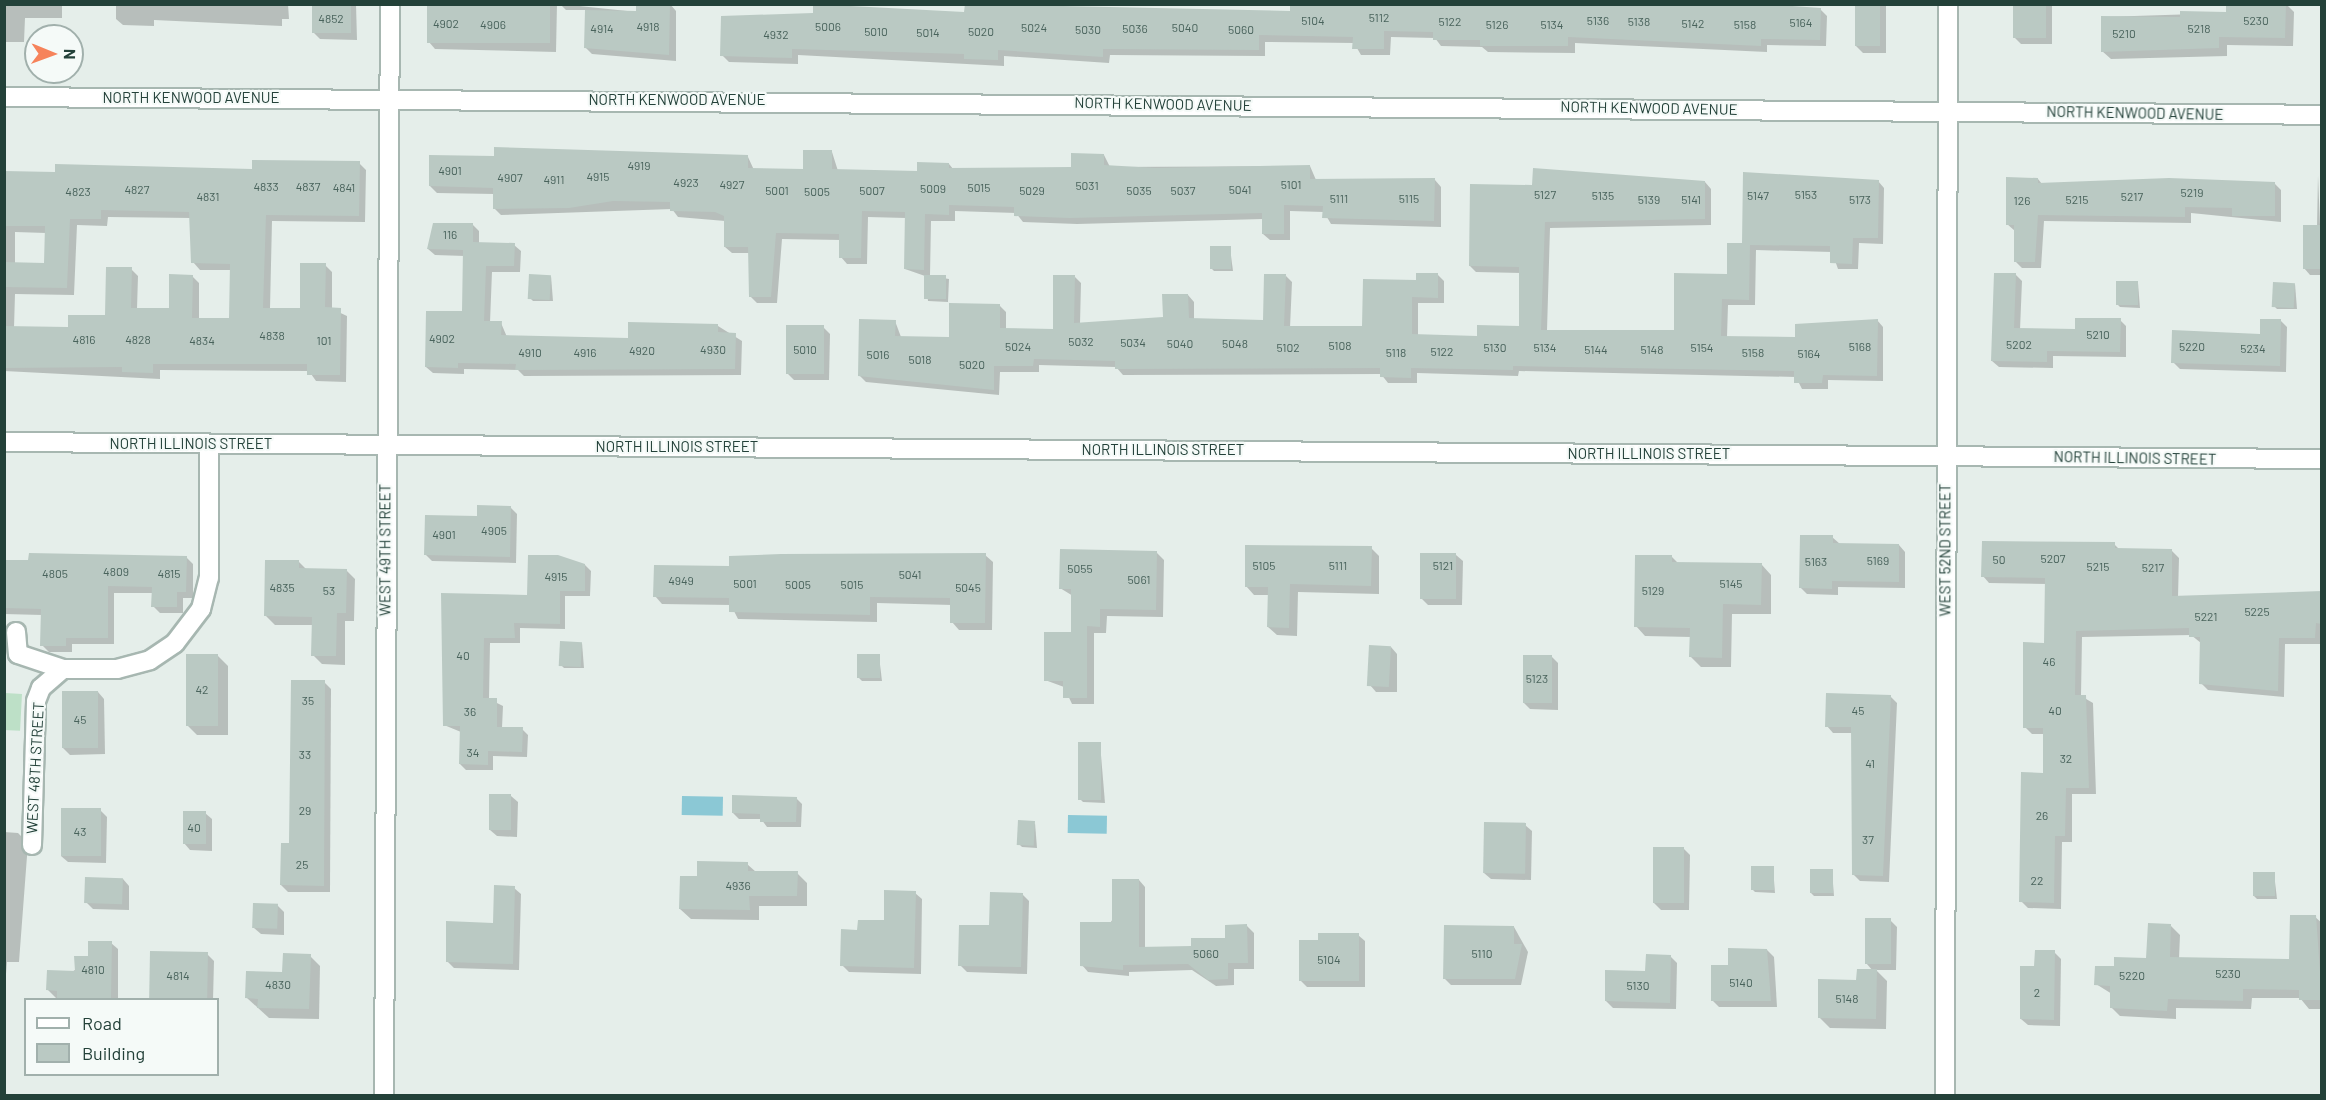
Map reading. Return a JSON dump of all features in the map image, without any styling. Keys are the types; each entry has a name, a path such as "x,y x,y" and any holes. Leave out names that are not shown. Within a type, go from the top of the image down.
{"street":[{"name":"WEST 49TH STREET","path":"384,1095 390,4"},
{"name":"WEST 52ND STREET","path":"1945,1095 1948,4"},
{"name":"NORTH KENWOOD AVENUE","path":"4,97 2322,115"},
{"name":"NORTH ILLINOIS STREET","path":"4,442 2322,459"},
{"path":"16,632 18,654 63,669 117,669 150,660 176,643 196,618 209,578 209,444"},
{"name":"WEST 48TH STREET","path":"32,845 36,701 47,679 63,669"}],"green space":[{"path":"5,693 22,694 20,731 4,730"}],"water":[{"path":"682,796 723,797 723,816 682,815"},
{"path":"1068,815 1107,816 1107,834 1068,833"}],"building":[{"path":"312,4 351,4 351,33 312,33"},
{"path":"427,4 550,4 550,43 427,43"},
{"path":"636,4 670,4 669,55 584,48 585,10 636,11"},
{"path":"813,4 964,12 965,4 1290,11 1290,6 1320,4 1762,4 1821,8 1820,40 1761,39 1761,46 1568,37 1568,46 1480,46 1480,40 1433,40 1433,32 1384,31 1384,49 1352,49 1353,37 1259,35 1259,50 1103,49 1103,57 998,50 998,60 964,59 964,54 792,49 792,58 720,56 721,16 813,13"},
{"path":"1855,4 1880,4 1880,46 1855,46"},
{"path":"2013,4 2046,4 2046,38 2013,38"},
{"path":"2226,4 2286,4 2285,38 2219,37 2219,48 2101,52 2101,16 2180,17 2180,11 2226,12"},
{"path":"494,147 748,155 748,168 803,169 803,150 832,150 832,169 917,171 917,162 949,163 949,168 1071,167 1071,153 1104,154 1104,165 1156,168 1310,165 1310,179 1435,178 1434,221 1322,218 1323,206 1284,205 1284,234 1262,234 1262,213 1070,218 1014,216 1014,207 949,205 949,215 925,214 924,270 904,269 905,212 862,211 861,258 839,258 839,234 776,233 771,297 749,297 748,247 724,247 724,216 715,212 670,211 670,202 613,201 569,208 493,209 493,188 429,186 429,155 494,156"},
{"path":"252,160 360,161 359,216 266,215 263,308 300,308 300,263 326,263 325,307 341,308 340,375 307,375 307,364 153,364 153,373 122,372 122,367 4,368 4,326 68,327 68,315 105,315 106,267 132,267 131,308 169,308 169,274 193,275 192,318 229,318 230,264 191,263 189,212 101,210 101,219 70,219 67,288 4,287 4,262 44,263 45,226 4,226 4,171 55,172 55,164 252,169"},
{"path":"1533,168 1705,181 1705,219 1545,222 1541,330 1674,330 1674,273 1727,274 1727,243 1742,243 1743,172 1879,180 1878,238 1853,238 1852,264 1830,263 1830,246 1750,245 1749,300 1722,299 1721,336 1795,337 1795,324 1878,319 1877,376 1823,375 1822,383 1794,383 1794,371 1513,366 1513,370 1411,368 1411,378 1380,377 1380,368 1115,369 1115,361 1034,359 1033,366 994,366 994,390 858,376 859,319 896,320 895,336 949,337 949,303 1000,304 1000,328 1053,329 1053,275 1075,275 1074,323 1163,317 1162,294 1188,294 1189,318 1263,320 1264,274 1286,274 1284,326 1362,326 1363,279 1416,280 1416,273 1438,273 1438,298 1412,297 1412,334 1477,336 1477,325 1519,326 1519,267 1469,266 1470,184 1532,185"},
{"path":"2006,177 2038,178 2038,183 2169,178 2275,182 2275,216 2232,216 2232,208 2185,207 2185,217 2038,215 2035,262 2014,262 2014,225 2006,225"},
{"path":"433,223 473,223 473,242 515,243 514,266 486,266 484,321 502,321 501,335 628,338 628,322 718,324 718,332 736,333 735,369 515,370 516,364 458,363 458,368 425,367 426,311 462,311 463,250 427,249"},
{"path":"2303,225 2322,225 2322,269 2303,269"},
{"path":"1210,246 1231,246 1231,269 1210,269"},
{"path":"1994,273 2016,273 2014,328 2075,329 2075,318 2121,318 2120,352 2047,351 2047,362 1991,361"},
{"path":"529,274 551,275 550,300 528,299"},
{"path":"924,275 946,275 946,299 924,299"},
{"path":"2116,281 2138,281 2138,305 2116,305"},
{"path":"2273,282 2295,283 2294,308 2272,307"},
{"path":"2260,319 2281,319 2280,366 2171,363 2172,330 2260,334"},
{"path":"786,325 824,325 824,374 786,374"},
{"path":"477,505 511,506 510,557 424,555 425,515 477,516"},
{"path":"1800,535 1833,535 1833,543 1899,544 1899,582 1832,581 1832,589 1799,588"},
{"path":"1982,541 2115,542 2115,548 2172,549 2172,596 2322,591 2322,624 2316,623 2315,638 2279,638 2278,691 2199,684 2200,637 2189,637 2189,628 2076,631 2075,695 2086,695 2089,788 2066,788 2065,836 2055,836 2054,903 2019,902 2021,772 2043,773 2043,728 2023,728 2023,642 2044,643 2045,578 1981,577"},
{"path":"1245,545 1372,546 1371,586 1290,584 1289,628 1267,627 1268,587 1245,587"},
{"path":"1060,549 1157,551 1156,610 1100,609 1100,627 1087,626 1087,698 1063,698 1063,681 1044,681 1044,632 1071,632 1071,589 1059,589"},
{"path":"29,553 187,556 186,592 177,592 177,607 151,607 152,587 108,586 108,638 66,638 66,646 40,646 41,609 4,608 4,560 28,560"},
{"path":"986,553 985,623 950,623 950,598 870,597 870,615 729,612 729,598 653,597 654,565 729,566 729,556 781,554"},
{"path":"1420,553 1456,553 1456,599 1420,599"},
{"path":"528,555 558,555 585,564 585,591 560,591 560,624 514,623 515,638 484,638 483,698 497,698 497,727 523,727 522,752 488,751 488,765 459,764 460,726 443,726 441,593 527,595"},
{"path":"1635,555 1672,555 1672,562 1762,563 1761,605 1723,604 1722,658 1689,657 1690,628 1634,627"},
{"path":"265,560 299,560 299,568 347,569 346,613 337,613 336,656 311,656 312,617 264,616"},
{"path":"560,641 582,642 581,667 559,666"},
{"path":"1369,645 1391,646 1389,687 1367,686"},
{"path":"186,654 218,654 218,726 186,726"},
{"path":"857,654 880,654 880,678 857,678"},
{"path":"1523,655 1552,655 1552,703 1523,703"},
{"path":"291,680 325,680 324,886 280,885 281,843 289,843"},
{"path":"62,691 98,691 98,748 62,748"},
{"path":"1826,693 1891,695 1883,876 1852,875 1851,727 1825,727"},
{"path":"1078,742 1101,742 1101,800 1078,800"},
{"path":"489,794 511,794 511,830 489,830"},
{"path":"732,795 797,797 796,822 760,822 760,814 732,813"},
{"path":"61,808 101,808 101,856 61,856"},
{"path":"183,811 206,811 206,844 183,844"},
{"path":"1018,820 1035,821 1034,846 1017,845"},
{"path":"1484,822 1526,823 1525,874 1483,873"},
{"path":"1653,847 1684,847 1684,903 1653,903"},
{"path":"697,861 748,862 748,871 798,871 797,896 749,896 750,910 679,909 680,876 697,876"},
{"path":"1751,866 1774,866 1774,890 1751,890"},
{"path":"1810,869 1833,869 1833,893 1810,893"},
{"path":"2253,872 2275,872 2275,896 2253,896"},
{"path":"85,877 123,878 122,904 84,903"},
{"path":"1112,879 1139,879 1139,947 1191,946 1191,938 1225,938 1225,925 1247,924 1248,963 1228,963 1228,979 1208,980 1188,964 1123,965 1123,970 1080,966 1080,922 1112,922"},
{"path":"494,885 515,886 513,964 446,962 446,921 493,923"},
{"path":"884,890 916,891 914,968 840,966 841,929 857,930 858,920 884,920"},
{"path":"990,892 1023,893 1021,967 958,966 959,925 989,925"},
{"path":"253,903 278,904 277,929 252,928"},
{"path":"2290,915 2316,915 2322,1000 2299,1000 2299,990 2243,989 2243,1001 2168,999 2167,1011 2110,1008 2110,986 2094,985 2095,966 2114,966 2114,957 2146,958 2148,923 2171,924 2170,957 2289,959"},
{"path":"1865,918 1891,918 1891,964 1865,964"},
{"path":"1444,925 1514,926 1514,944 1522,944 1515,979 1443,979"},
{"path":"1318,933 1359,933 1359,981 1299,981 1299,940 1318,940"},
{"path":"88,941 112,941 111,998 57,998 57,991 46,990 47,970 75,971 74,956 88,956"},
{"path":"1728,948 1767,949 1771,1001 1711,1001 1711,965 1728,965"},
{"path":"2035,950 2055,950 2054,1020 2020,1019 2020,966 2034,966"},
{"path":"150,951 208,952 207,998 149,998"},
{"path":"283,953 311,954 309,1009 257,1008 258,999 245,998 246,971 282,972"},
{"path":"1646,954 1671,955 1670,1003 1605,1001 1605,970 1645,971"},
{"path":"1857,969 1877,969 1876,1019 1818,1018 1818,979 1856,980"}]}
